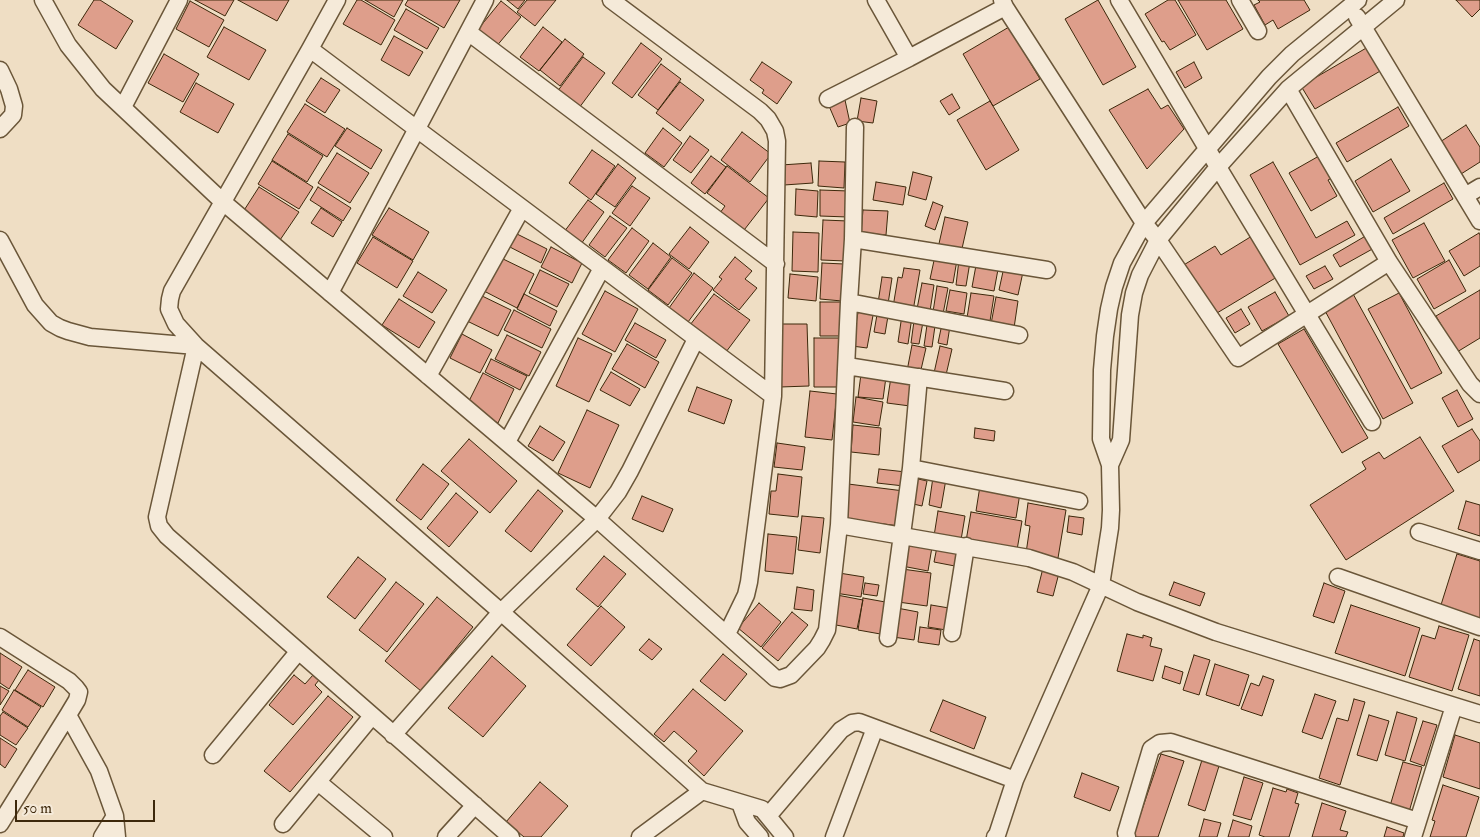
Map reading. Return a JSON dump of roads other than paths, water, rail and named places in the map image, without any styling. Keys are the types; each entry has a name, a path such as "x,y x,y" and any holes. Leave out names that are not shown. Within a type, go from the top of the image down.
{"street":[{"path":"43,0 68,45 103,89 223,202 597,519 775,678 780,679 791,674 817,648 826,630 839,524 853,239 854,127"},
{"path":"123,107 180,0"},
{"path":"336,0 172,291 169,309 176,324 196,346 702,791 762,809 785,837"},
{"path":"330,293 485,0"},
{"path":"611,0 760,111 772,125 777,141 773,396 749,582 746,595 727,634"},
{"path":"876,0 909,58"},
{"path":"1119,0 1372,422"},
{"path":"1240,0 1258,31"},
{"path":"997,836 1015,780 1101,585 1111,510 1110,465 1101,438 1102,370 1105,336 1114,287 1122,263 1144,223 1280,66 1354,3 1364,26 1480,221"},
{"path":"1110,465 1121,440 1130,315 1134,293 1140,276 1158,240 1218,167 1288,89 1364,26 1385,3"},
{"path":"828,99 909,58 1003,4 1144,223 1158,240 1238,358 1389,262"},
{"path":"468,32 776,264"},
{"path":"310,49 773,396"},
{"path":"0,70 9,89 14,106 13,114 0,129"},
{"path":"1288,89 1389,262 1477,386"},
{"path":"1465,196 1480,187"},
{"path":"428,376 522,208"},
{"path":"853,239 1047,270"},
{"path":"0,240 35,305 52,323 60,328 90,337 196,346"},
{"path":"507,442 602,268"},
{"path":"849,302 1019,335"},
{"path":"394,735 500,612 597,519 618,492 696,339"},
{"path":"196,346 157,517 160,526 167,536 511,837"},
{"path":"847,366 1005,391"},
{"path":"888,638 911,468 919,377"},
{"path":"911,468 1079,501"},
{"path":"839,524 1029,558 1073,572 1137,602 1216,632 1480,714"},
{"path":"1419,532 1480,550"},
{"path":"952,633 966,546"},
{"path":"1338,577 1480,627"},
{"path":"0,637 69,681 79,692 77,700 0,824"},
{"path":"213,755 298,652"},
{"path":"1413,837 1454,706"},
{"path":"68,715 99,770 115,816 117,837"},
{"path":"283,824 372,716"},
{"path":"768,816 841,730 852,723 859,722 1015,780"},
{"path":"834,837 876,728"},
{"path":"1127,837 1126,833 1151,749 1160,743 1171,742 1418,821"},
{"path":"318,782 384,837"},
{"path":"640,837 702,791"},
{"path":"740,803 747,822 760,837"},
{"path":"446,837 474,805"},
{"path":"102,837 115,816"}]}
